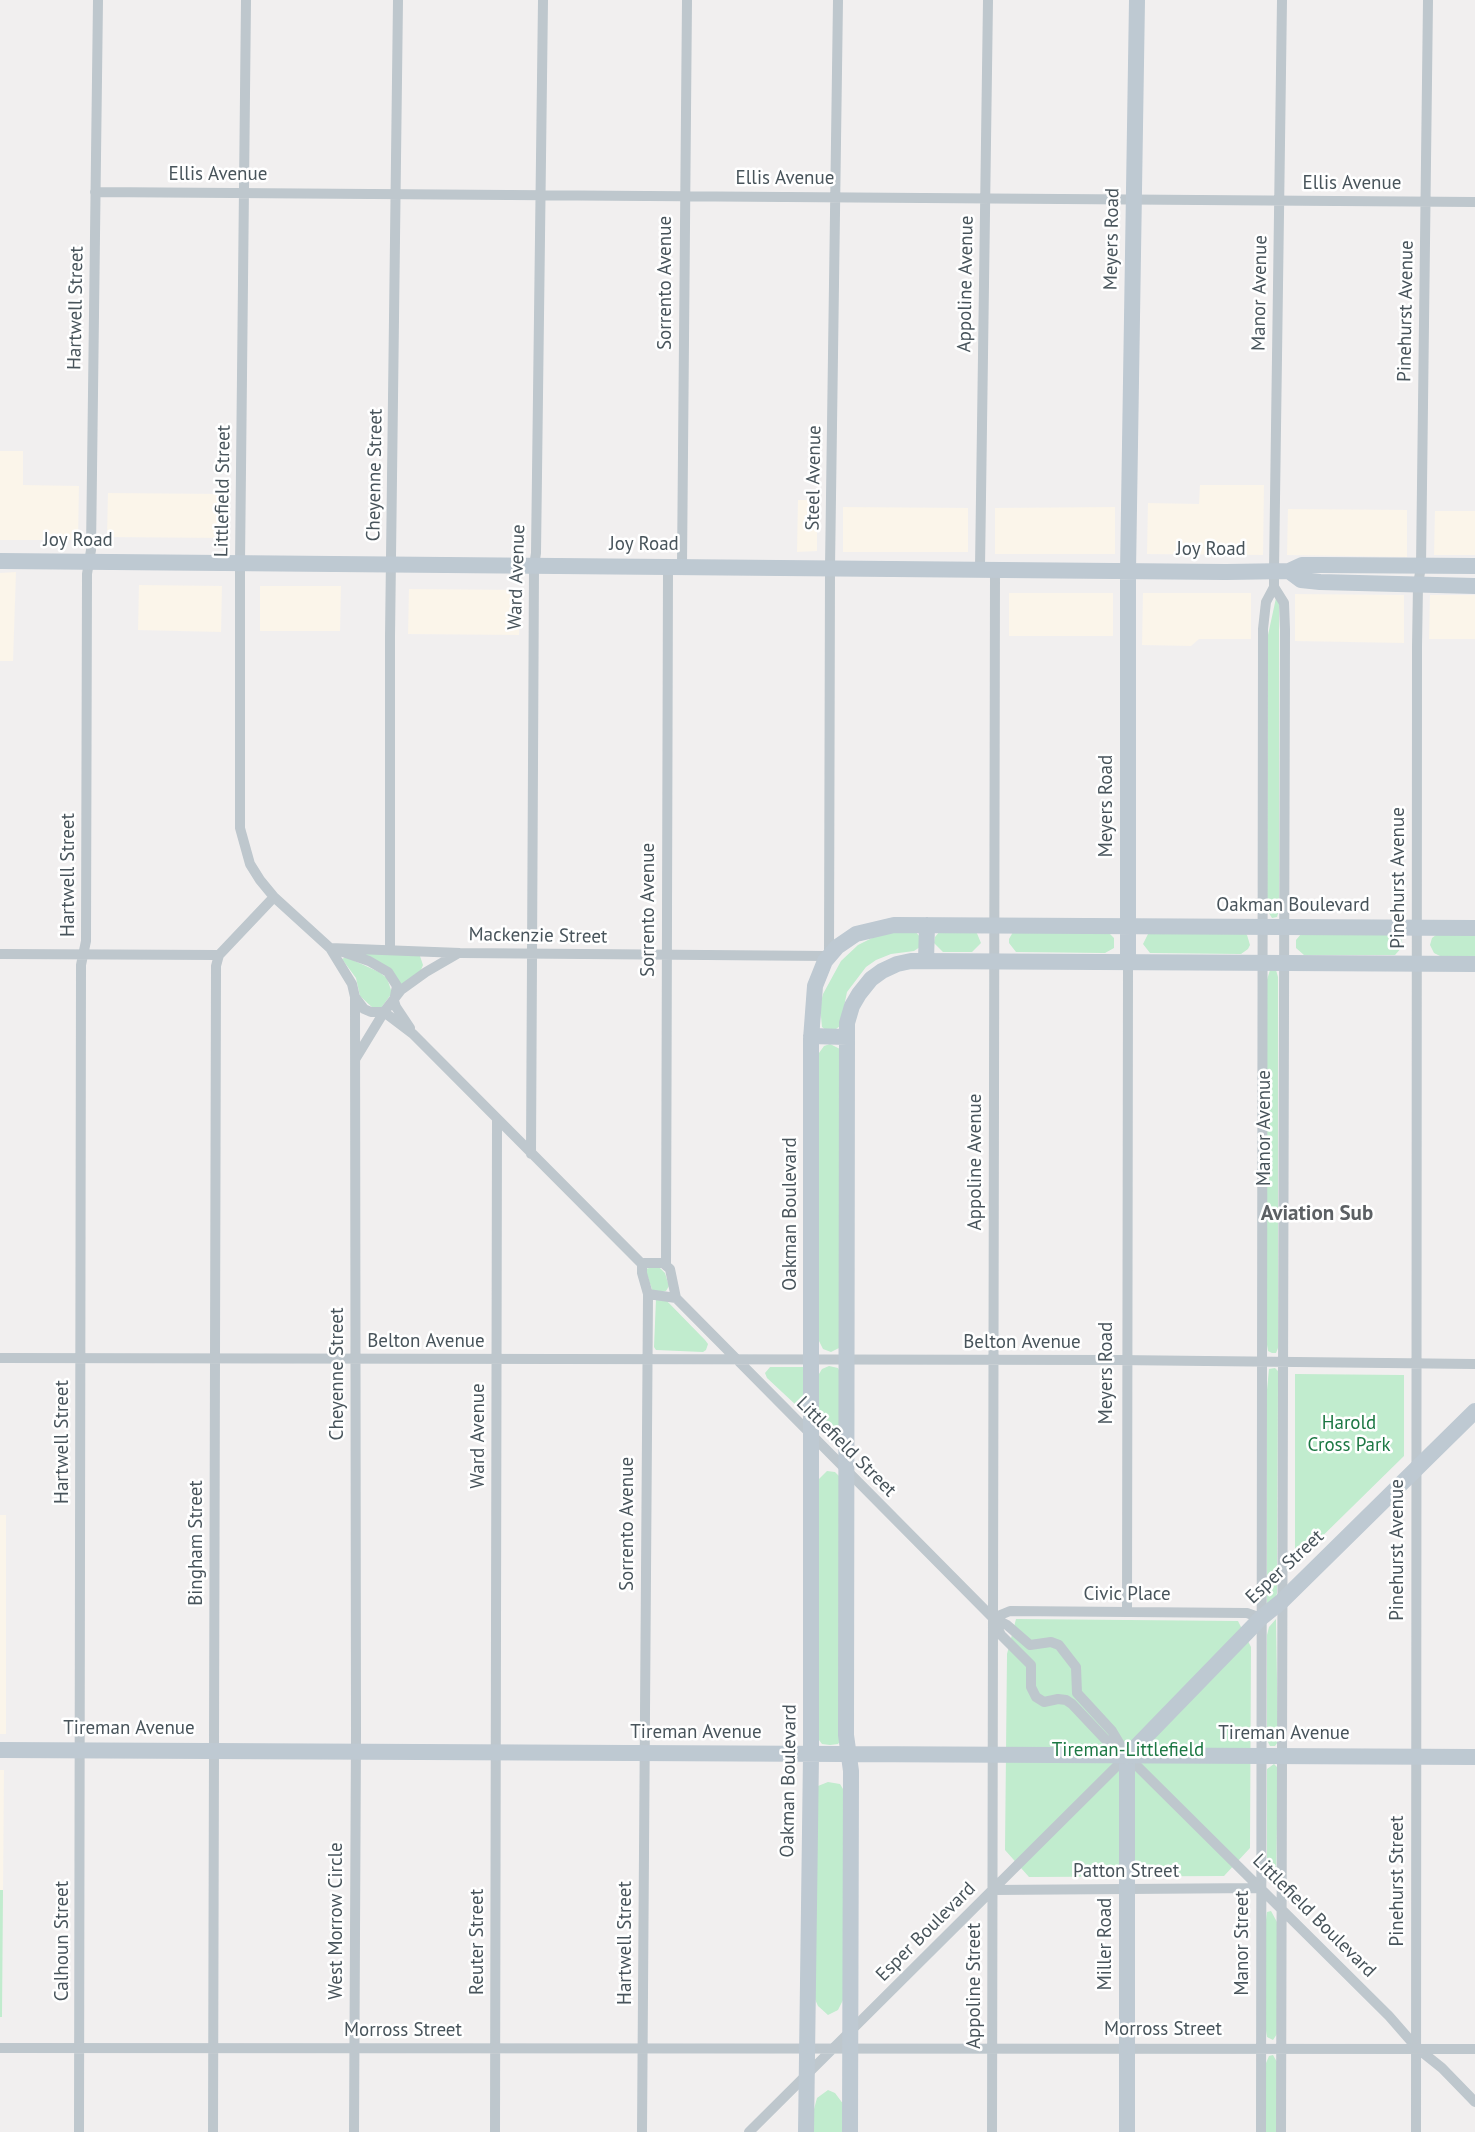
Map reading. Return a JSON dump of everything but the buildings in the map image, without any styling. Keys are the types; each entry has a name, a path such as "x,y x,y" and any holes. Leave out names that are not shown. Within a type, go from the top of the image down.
{"street":[{"name":"Hartwell Street","path":"81,1750 81,965 86,942 98,0"},
{"name":"Littlefield Street","path":"246,0 239,819 244,846 250,864 274,897 330,948 352,984 355,997 365,1009 371,1013 384,1012 413,1034 643,1265"},
{"name":"Cheyenne Street","path":"390,950 391,565 398,0"},
{"name":"Ward Avenue","path":"531,1154 534,566 543,0"},
{"name":"Sorrento Avenue","path":"676,1298 666,1260 666,955 687,0"},
{"name":"Steel Avenue","path":"829,956 830,567 838,0"},
{"name":"Appoline Avenue","path":"988,0 985,199 993,925 993,1755"},
{"name":"Meyers Road","path":"1127,1612 1128,571 1137,0"},
{"name":"Manor Avenue","path":"1282,0 1279,201 1279,577 1284,603 1282,1755"},
{"name":"Pinehurst Avenue","path":"1416,1756 1418,585 1421,566 1428,0"},
{"name":"Ellis Avenue","path":"95,192 1475,202"},
{"name":"Joy Road","path":"0,561 988,568 1128,571 1279,577 1320,582 1475,586"},
{"name":"Joy Road","path":"1279,577 1301,565 1475,566"},
{"name":"Manor Avenue","path":"1261,1755 1263,629 1266,602 1279,577"},
{"path":"0,954 219,955 274,897"},
{"name":"Oakman Boulevard","path":"806,2132 811,1755 811,1036 815,986 821,969 829,956 846,940 866,930 894,925 1475,928"},
{"path":"926,961 927,925"},
{"name":"Littlefield Street","path":"330,948 369,961 388,972 397,986 394,1001 413,1034"},
{"name":"Mackenzie Street","path":"330,948 460,953 829,956"},
{"path":"356,1058 384,1012 412,981 460,953"},
{"name":"Bingham Street","path":"213,2132 216,966 219,955"},
{"path":"850,2132 849,1755 846,1735 848,1023 852,1006 871,979 897,964 926,961 1475,964"},
{"name":"Cheyenne Street","path":"355,997 355,1751"},
{"path":"811,1036 848,1037"},
{"name":"Ward Avenue","path":"495,1753 497,1120"},
{"path":"643,1265 666,1260"},
{"name":"Sorrento Avenue","path":"643,1265 642,1273 648,1294 645,1754"},
{"path":"648,1294 676,1298"},
{"name":"Littlefield Street","path":"676,1298 993,1618 1007,1625 1030,1645 1051,1642 1059,1646 1076,1667 1077,1693 1112,1731 1128,1756"},
{"name":"Belton Avenue","path":"0,1357 1475,1364"},
{"name":"Esper Street","path":"1128,1756 1261,1618 1282,1601 1475,1412"},
{"name":"Civic Place","path":"993,1618 1010,1611 1247,1613 1261,1618"},
{"name":"Littlefield Street","path":"993,1618 1001,1635 1031,1665 1031,1687 1036,1697 1044,1702 1058,1699 1069,1701 1105,1739 1128,1756"},
{"name":"Tireman Avenue","path":"0,1750 1475,1757"},
{"name":"Calhoun Street","path":"79,2132 81,1750"},
{"name":"West Morrow Circle","path":"354,2132 355,1751"},
{"name":"Reuter Street","path":"495,1753 495,2132"},
{"name":"Hartwell Street","path":"642,2132 645,1754"},
{"name":"Appoline Street","path":"992,2132 993,1755"},
{"name":"Manor Street","path":"1261,1755 1261,2132"},
{"name":"Manor Street","path":"1281,2132 1282,1755"},
{"name":"Littlefield Boulevard","path":"1128,1756 1389,2016 1417,2048 1442,2068 1475,2102"},
{"name":"Esper Boulevard","path":"749,2132 1128,1756"},
{"name":"Miller Road","path":"1127,2132 1128,1756"},
{"name":"Pinehurst Street","path":"1416,1756 1416,2132"},
{"name":"Patton Street","path":"992,1890 1261,1888"},
{"name":"Morross Street","path":"0,2048 1475,2049"}],"shaded area":[{"path":"0,451 23,451 23,485 79,486 78,540 0,540"},
{"path":"1200,485 1264,485 1263,555 1147,554 1148,503 1199,504"},
{"path":"108,493 222,494 222,538 107,537"},
{"path":"798,500 817,500 817,551 797,552"},
{"path":"843,507 968,508 968,552 843,552"},
{"path":"1115,507 1115,554 995,554 995,508"},
{"path":"1288,509 1407,510 1407,557 1287,555"},
{"path":"1435,511 1475,511 1475,555 1434,555"},
{"path":"16,572 13,661 0,661 0,573"},
{"path":"139,585 222,586 221,632 138,630"},
{"path":"260,586 341,586 340,631 260,631"},
{"path":"409,589 520,590 519,635 408,634"},
{"path":"1009,593 1113,593 1113,636 1009,636"},
{"path":"1143,593 1251,593 1251,639 1199,639 1191,646 1142,645"},
{"path":"1295,594 1404,595 1404,643 1295,641"},
{"path":"1430,595 1475,595 1475,639 1429,639"},
{"path":"0,1515 6,1515 6,1734 0,1734"},
{"path":"0,1770 4,1770 3,1890 0,1890"}],"green space":[{"path":"1276,598 1279,602 1279,910 1277,917 1272,918 1267,910 1268,635"},
{"path":"915,931 920,937 920,947 914,951 891,954 866,967 847,992 840,1026 826,1030 822,1027 820,1006 823,994 841,961 858,945 872,938 886,933"},
{"path":"940,931 976,931 981,943 972,952 943,952 934,943"},
{"path":"1013,932 1108,932 1114,938 1114,948 1105,953 1016,952 1009,943"},
{"path":"1395,933 1401,938 1403,946 1395,955 1304,955 1296,948 1296,940 1301,934"},
{"path":"1148,934 1247,935 1250,945 1241,954 1150,953 1143,944"},
{"path":"1475,934 1475,956 1440,956 1434,953 1430,945 1436,935"},
{"path":"361,952 420,956 423,965 421,970 402,985"},
{"path":"346,957 387,978 392,993 381,1008 374,1009 360,996 356,978 342,959"},
{"path":"1270,970 1276,970 1278,977 1276,1353 1268,1351 1267,1345 1266,983"},
{"path":"830,1044 840,1049 839,1348 831,1352 823,1349 819,1341 819,1053 824,1046"},
{"path":"658,1266 665,1273 669,1286 666,1291 653,1292 645,1269"},
{"path":"656,1299 665,1299 705,1340 708,1344 706,1350 656,1350"},
{"path":"829,1366 838,1368 841,1374 841,1428 831,1436 821,1432 819,1425 819,1374"},
{"path":"770,1367 803,1367 806,1372 805,1402 802,1406 797,1406 767,1378 765,1373"},
{"path":"1275,1368 1278,1371 1277,1593 1267,1604 1267,1390 1269,1369"},
{"name":"Harold Cross Park","path":"1295,1374 1404,1375 1404,1456 1295,1563"},
{"path":"827,1471 835,1472 841,1478 841,1740 838,1744 830,1745 822,1744 819,1740 819,1479"},
{"name":"Tireman-Littlefield","path":"1016,1619 1238,1621 1251,1647 1250,1848 1224,1876 1029,1877 1005,1850 1007,1654"},
{"path":"1276,1619 1278,1742 1275,1746 1270,1746 1267,1740 1267,1635 1269,1627"},
{"path":"1274,1764 1278,1768 1276,1884 1273,1885 1267,1874 1267,1769"},
{"path":"828,1782 840,1784 846,1794 846,1994 838,2010 828,2015 818,2006 814,1997 818,1786"},
{"path":"0,1890 3,1890 2,2017 0,2017"},
{"path":"1271,1911 1277,1922 1277,2034 1273,2040 1267,2037 1266,2031 1266,1920 1267,1912"},
{"path":"1273,2055 1277,2062 1277,2132 1266,2132 1266,2063 1269,2056"},
{"path":"828,2090 835,2093 844,2105 845,2132 812,2132 817,2098"}],"district":[{"name":"Aviation Sub","path":"1317,1214"}]}
